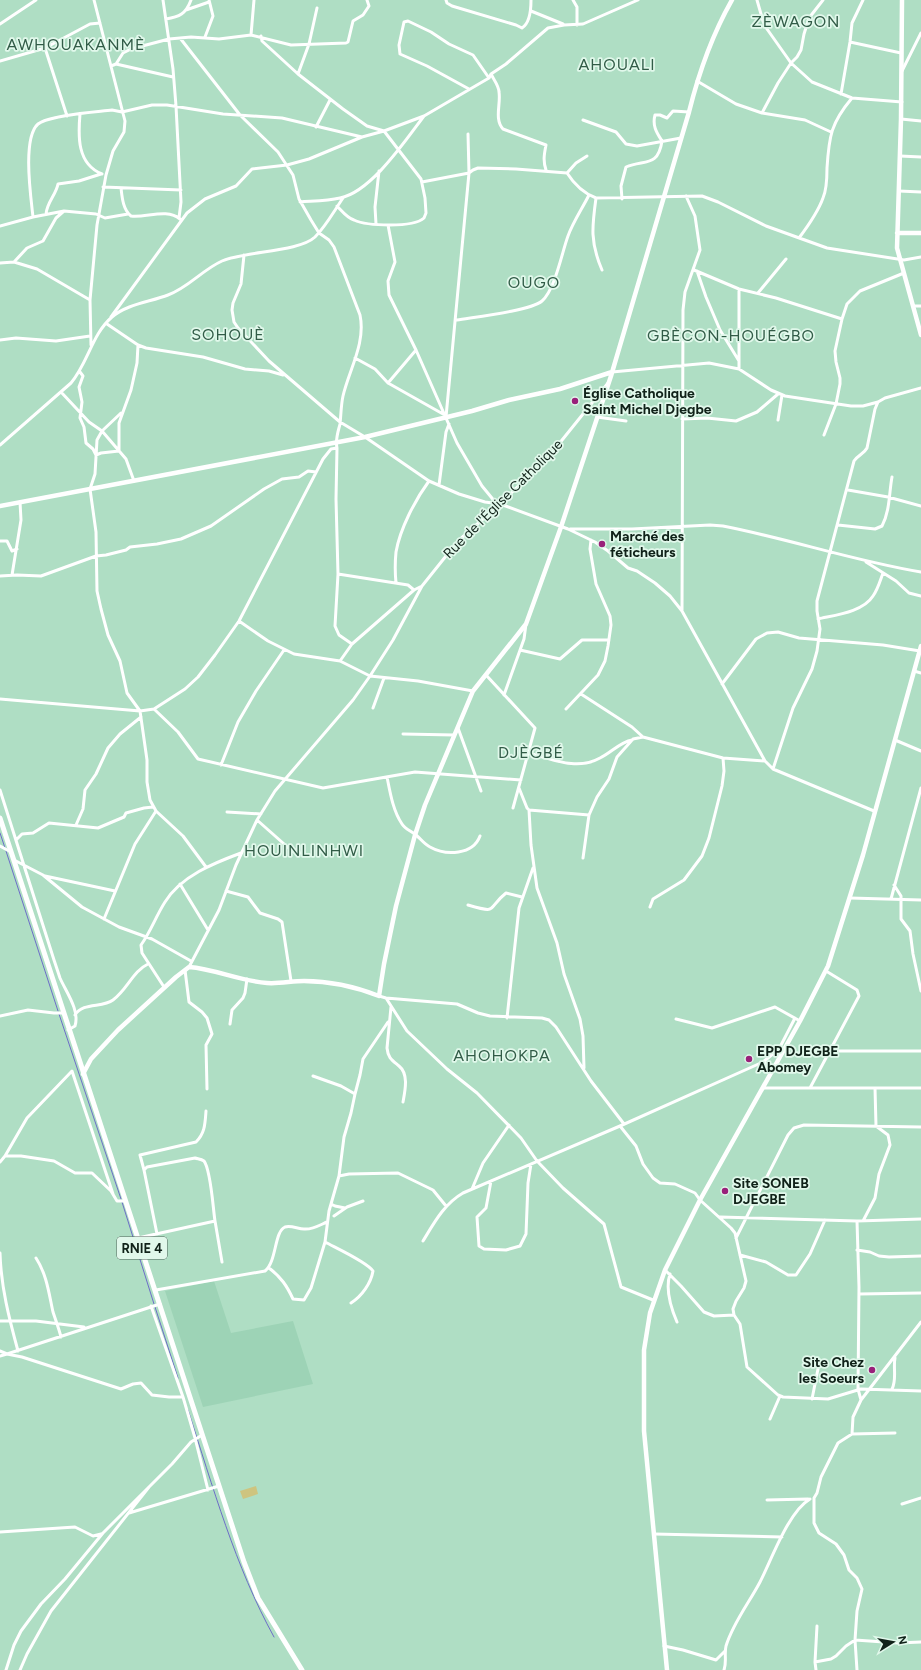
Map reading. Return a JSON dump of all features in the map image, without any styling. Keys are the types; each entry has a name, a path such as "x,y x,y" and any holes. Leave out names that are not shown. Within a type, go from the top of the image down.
{"main road":[{"name":"RNIE 4","path":"0,818 60,1013 68,1030 156,1290 244,1562 258,1598 302,1670"}],"street":[{"path":"0,24 36,0"},
{"path":"91,345 90,300 99,215 106,175 113,151 124,132 122,112 94,0"},
{"path":"163,0 174,77 181,190 180,219"},
{"path":"166,19 181,16 191,0"},
{"path":"251,35 254,0"},
{"path":"116,64 123,53 130,49 169,39 180,38 219,38 251,35 261,36 282,43 348,43 353,21 363,15 369,6 367,0"},
{"path":"446,0 452,6 522,28 525,26 531,11 531,0"},
{"path":"573,0 577,7 577,25"},
{"path":"531,11 564,24 577,25 583,24 638,0"},
{"path":"379,996 390,931 415,835 425,805 473,691 526,624 561,527 612,372 697,81 712,40 732,0"},
{"path":"757,0 767,29 791,63 812,82 852,98 902,102"},
{"path":"762,113 778,83 801,50 809,18 823,0"},
{"path":"841,94 852,23 863,0"},
{"path":"902,0 902,102 897,248 921,335"},
{"path":"186,10 209,1 213,16 205,37"},
{"path":"298,74 309,44 317,8"},
{"path":"469,89 427,66 400,54 398,45 404,22 408,21 431,32 449,44 473,54 489,78"},
{"path":"0,61 45,48 90,24 100,22"},
{"path":"0,445 61,392 80,372 91,345 154,260 180,219 195,206 205,199 236,186 252,169 287,165 321,155 362,137 384,131 424,116 489,78 491,74 506,64 548,28 564,24"},
{"path":"902,72 921,33"},
{"path":"261,36 262,40 298,74 330,100 367,126 384,131 422,182 426,213 424,218 412,223 388,225 352,220 337,206"},
{"path":"180,38 240,115 272,145 287,165 293,175 300,202 319,233 329,240 333,246 360,315 362,324 355,358 343,396 336,445 338,574 335,626 339,635 352,644"},
{"path":"850,42 902,54"},
{"path":"45,48 67,116"},
{"path":"111,66 116,64 174,77"},
{"path":"491,74 499,89 498,107 500,126 503,129 546,145 544,156 546,170"},
{"path":"697,81 736,104 762,113 806,120 831,132"},
{"path":"800,238 823,198 826,185 831,132 841,111 852,98"},
{"path":"316,127 330,100"},
{"path":"33,217 27,164 33,133 35,127 41,122 67,116 112,110 122,112 152,105 176,106 218,114 282,118 362,137"},
{"path":"622,199 621,186 626,167 646,164 655,158 661,149 662,142 656,132 653,122 656,115 667,118 673,111 689,112"},
{"path":"80,114 78,133 82,152 87,162 101,174"},
{"path":"111,317 123,310 171,294 208,268 222,261 244,255 295,246 314,238 343,198 366,185 399,150 424,116"},
{"path":"901,119 921,121"},
{"path":"583,120 616,132 626,144 637,146 681,138"},
{"path":"445,416 470,173 468,134"},
{"path":"567,173 576,163 587,156"},
{"path":"900,156 921,158"},
{"path":"422,182 470,173 478,168 546,170 567,173 573,182 589,195 596,198 622,199 663,196 702,196 718,202 766,226 833,249 904,260 921,257"},
{"path":"376,224 375,207 379,171"},
{"path":"46,214 48,203 57,190 58,184 79,181 101,174 106,175"},
{"path":"104,187 181,190"},
{"path":"121,188 128,214"},
{"path":"899,191 921,192"},
{"path":"456,320 527,307 542,301 547,295 558,269 568,235 589,195"},
{"path":"682,611 682,366 684,299 700,255 695,216 686,196"},
{"path":"300,202 343,198"},
{"path":"596,198 592,226 593,245 602,270"},
{"path":"0,226 33,217 64,211 99,215 107,218 128,214 135,216 161,214 180,219"},
{"path":"14,262 27,248 43,241 56,218 64,211"},
{"path":"388,225 395,262 388,281 387,290 416,350 457,444 482,486 498,503"},
{"path":"897,233 921,233"},
{"path":"244,255 241,284 233,303 232,317 238,328 269,361 340,422 365,437 429,481 485,502 498,503 568,529 608,550 628,568 637,571 655,583 682,611 764,761 773,769 874,811"},
{"path":"758,293 786,259"},
{"path":"0,263 14,262 37,269 90,300"},
{"path":"695,271 739,289 758,293 842,319"},
{"path":"695,271 720,330 739,361"},
{"path":"824,434 836,404 840,378 835,351 847,304 856,294 904,273"},
{"path":"739,289 739,368"},
{"path":"914,306 921,306"},
{"path":"106,324 138,345 164,352 210,359 245,369 269,370 285,375"},
{"path":"0,340 16,338 56,341 90,336"},
{"path":"119,452 118,432 121,413 131,390 137,363 138,345"},
{"path":"388,383 416,350"},
{"path":"355,358 375,369 388,383 445,416"},
{"path":"0,506 336,445 509,400 560,389 612,372 703,363 739,368 780,394 836,404 857,406 878,402 885,398 921,388"},
{"path":"80,372 83,376 79,387 82,402 80,418 84,427 86,443 93,449 96,455 106,452 119,452"},
{"name":"Rue de l'Église Catholique","path":"340,661 352,644 414,590 422,586 458,540 550,455 609,380"},
{"path":"61,392 89,422 102,431 129,464 134,481"},
{"path":"682,419 707,418 736,421 758,412 780,394"},
{"path":"778,420 780,394"},
{"path":"773,769 793,708 812,669 819,641 817,611 818,600 848,490 854,461 860,454 866,451 874,410 878,402"},
{"path":"121,413 102,431 98,440 95,453 95,474 90,489 96,532 97,591 105,625 120,662 127,693 140,711 147,760 148,792 153,807 184,836 206,867"},
{"path":"597,417 626,421"},
{"path":"84,427 89,422"},
{"path":"439,485 446,432 449,424"},
{"path":"0,699 140,711 154,709 185,689 198,677 239,621 316,472 329,452 336,445"},
{"path":"0,576 33,576 48,574 96,556 126,550 130,547 157,544 191,536 211,526 264,489 282,479 299,477 308,471 316,472"},
{"path":"838,525 870,529 879,528 884,522 888,509 888,497 892,477"},
{"path":"396,583 395,563 399,542 413,508 429,481"},
{"path":"848,490 888,497 921,506"},
{"path":"12,575 21,520 20,502"},
{"path":"568,529 632,529 682,526 724,526 863,560 921,572"},
{"path":"566,709 581,694 602,668 609,640 610,616 596,584 590,549 591,540"},
{"path":"0,541 7,541 12,551 17,550"},
{"path":"863,560 909,593 921,596"},
{"path":"818,619 856,609 869,601 877,590 883,573"},
{"path":"338,574 408,585 414,590"},
{"path":"83,1074 91,1060 102,1047 164,987 187,968 219,910 241,853 257,820 284,779 330,727 370,676 393,640 422,586"},
{"path":"239,621 284,650 294,654 340,661 370,676 473,691"},
{"path":"504,695 526,631 526,624"},
{"path":"423,1241 446,1206 454,1198 763,1062 779,1049 826,971 850,898 920,648 819,641 794,638 778,632 762,634 756,639 722,684"},
{"path":"520,650 560,659 582,640 609,640"},
{"path":"221,765 238,722 256,691 284,650"},
{"path":"914,671 921,673"},
{"path":"485,674 535,728 513,808"},
{"path":"373,708 384,678"},
{"path":"581,694 632,727 643,737"},
{"path":"154,709 178,732 198,759 323,788 405,773 475,776 521,780"},
{"path":"76,825 83,809 85,790 96,774 108,748 120,734 141,717"},
{"path":"458,726 481,791"},
{"path":"403,734 454,736"},
{"path":"528,753 572,765 582,765 600,759 624,743 643,737 723,758 764,761"},
{"path":"583,858 589,815 597,797 609,779 617,757 633,739"},
{"path":"895,740 921,751"},
{"path":"650,907 653,900 684,880 702,856 709,838 722,786 724,770 723,758"},
{"path":"386,777 399,819 405,828 430,847 439,850 456,852 472,847 478,842 480,836"},
{"path":"519,788 527,808 530,810 531,845 537,888 557,943 564,974 580,1019 583,1036 584,1070"},
{"path":"892,899 894,885 921,788"},
{"path":"0,790 61,979 69,994 75,1014 75,1026 68,1030"},
{"path":"16,840 22,834 33,833 49,823 98,828 124,817 126,813 153,807"},
{"path":"530,810 589,815"},
{"path":"104,918 135,844 156,811"},
{"path":"227,812 261,814"},
{"path":"257,820 292,851 296,853 304,853"},
{"path":"0,846 11,852"},
{"path":"164,987 148,964 142,953 141,945 164,903 171,892 180,884 206,867 241,853"},
{"path":"14,860 43,875 82,908 119,927 146,937 191,961"},
{"path":"507,1018 519,908 534,866"},
{"path":"43,875 116,891"},
{"path":"180,884 208,930"},
{"path":"894,885 900,893 902,900 901,919 910,931 921,991"},
{"path":"226,891 248,897 260,914 278,919 282,922 291,981"},
{"path":"468,905 486,910 490,909 506,893 522,897"},
{"path":"850,898 921,900"},
{"path":"75,1014 82,1008 108,1003 113,1000 132,980 136,973 148,964"},
{"path":"187,968 207,969 247,980 268,983 306,981 328,983 386,998 457,1004 478,1013 507,1018 542,1018 549,1020 556,1027 584,1070 624,1124"},
{"path":"187,968 189,1002 207,1018 212,1034 206,1045 206,1089"},
{"path":"810,1088 858,999 859,993 857,990 826,971"},
{"path":"230,1024 232,1010 243,998 247,980"},
{"path":"386,998 407,1030 448,1069 477,1093 521,1138 537,1161 563,1188 604,1224 622,1287 654,1300"},
{"path":"391,1007 387,1048 388,1054 394,1063 402,1070 406,1078 403,1102"},
{"path":"676,1019 712,1028 775,1007 797,1020"},
{"path":"0,1016 28,1010 60,1013"},
{"path":"667,1670 645,1438 643,1385 645,1340 654,1300 665,1270 700,1200 773,1068 797,1020"},
{"path":"269,1268 277,1274 286,1285 293,1298 304,1300 311,1288 325,1242 331,1204 340,1176 344,1137 363,1059 389,1021"},
{"path":"830,1051 921,1051"},
{"path":"763,1062 773,1068"},
{"path":"0,1162 28,1118 72,1071 113,1194 117,1201 126,1201"},
{"path":"314,1076 341,1086 355,1094"},
{"path":"762,1088 921,1088"},
{"path":"875,1088 876,1126"},
{"path":"157,1234 140,1155 196,1142 202,1136 205,1128 206,1111"},
{"path":"472,1189 483,1163 509,1125"},
{"path":"736,1238 792,1129 804,1125 921,1127"},
{"path":"620,1126 636,1146 645,1168 653,1178 660,1183 675,1184 698,1194 700,1200 731,1228 736,1238 746,1280 744,1288 734,1304 734,1315 740,1322 747,1368 780,1396 828,1399 858,1389 921,1391"},
{"path":"863,1221 875,1198 879,1174 890,1145 888,1135 876,1126"},
{"path":"5,1156 21,1156 54,1161 75,1173 92,1173 113,1194"},
{"path":"144,1170 147,1167 195,1158 201,1159 204,1162 209,1177 222,1262"},
{"path":"491,1181 486,1208 477,1217 479,1246 484,1249 516,1249 520,1246 526,1234 528,1183 531,1164"},
{"path":"340,1176 349,1174 398,1173 433,1190 446,1206"},
{"path":"334,1216 345,1208 363,1201"},
{"path":"331,1204 345,1208"},
{"path":"720,1217 857,1221 921,1219"},
{"path":"740,1255 766,1262 788,1275 796,1275 810,1254 825,1220"},
{"path":"138,1238 215,1221"},
{"path":"857,1221 859,1294 858,1389 861,1400"},
{"path":"156,1290 261,1272 269,1268 274,1256 279,1234 282,1229 289,1226 310,1229 327,1222"},
{"path":"325,1242 359,1260 373,1271 364,1291 351,1303"},
{"path":"857,1250 889,1257 921,1256"},
{"path":"0,1253 1,1278 18,1351"},
{"path":"36,1258 41,1265 48,1286 61,1337"},
{"path":"665,1270 704,1312 714,1316 734,1315"},
{"path":"670,1274 668,1282 670,1298 678,1322"},
{"path":"859,1294 921,1293"},
{"path":"0,1356 61,1337 85,1327 160,1304"},
{"path":"151,1306 183,1397 208,1490"},
{"path":"0,1322 36,1321 85,1327"},
{"path":"852,1434 852,1417 861,1400 921,1322"},
{"path":"0,1351 121,1389 133,1384 141,1383 152,1395 176,1398 183,1397"},
{"path":"892,1389 894,1381 893,1365 895,1356"},
{"path":"812,1398 818,1369"},
{"path":"770,1419 780,1396"},
{"path":"857,1670 854,1640 857,1611 862,1589 857,1578 849,1570 844,1555 836,1544 822,1536 816,1528 814,1498 817,1493 821,1476 838,1443 852,1434 895,1433"},
{"path":"6,1670 14,1645 21,1631 41,1604 65,1579 103,1533 195,1438 202,1435"},
{"path":"20,1670 51,1611 150,1486"},
{"path":"130,1513 219,1486"},
{"path":"664,1646 716,1660 725,1651 736,1621 760,1582 782,1537 799,1508 810,1498"},
{"path":"767,1500 814,1498"},
{"path":"902,1504 921,1498"},
{"path":"0,1532 75,1527 93,1536 103,1533"},
{"path":"654,1534 782,1537"},
{"path":"816,1670 817,1626"},
{"path":"815,1662 831,1659 854,1640 898,1643 921,1642"},
{"path":"724,1670 726,1661 725,1651"}],"shaded area":[{"path":"214,1281 231,1333 293,1321 313,1384 203,1407 165,1291"},
{"path":"256,1486 258,1494 243,1499 240,1491"}],"waterway":[{"path":"0,833 5,848"},
{"path":"6,851 58,1011"},
{"path":"59,1014 121,1199"},
{"path":"122,1202 154,1304"},
{"path":"155,1307 178,1378"},
{"path":"188,1410 236,1554 260,1610 274,1637"}],"place":[{"name":"Église Catholique Saint Michel Djegbe","path":"575,401"},
{"name":"Marché des féticheurs","path":"602,544"},
{"name":"EPP DJEGBE Abomey","path":"749,1059"},
{"name":"Site SONEB DJEGBE","path":"725,1191"},
{"name":"Site Chez les Soeurs","path":"872,1370"}],"district":[{"name":"ZÈWAGON","path":"796,21"},
{"name":"AWHOUAKANMÈ","path":"76,44"},
{"name":"AHOUALI","path":"617,64"},
{"name":"OUGO","path":"534,282"},
{"name":"SOHOUÈ","path":"228,334"},
{"name":"GBÈCON-HOUÉGBO","path":"731,335"},
{"name":"DJÈGBÉ","path":"531,752"},
{"name":"HOUINLINHWI","path":"304,850"},
{"name":"AHOHOKPA","path":"502,1055"}]}
